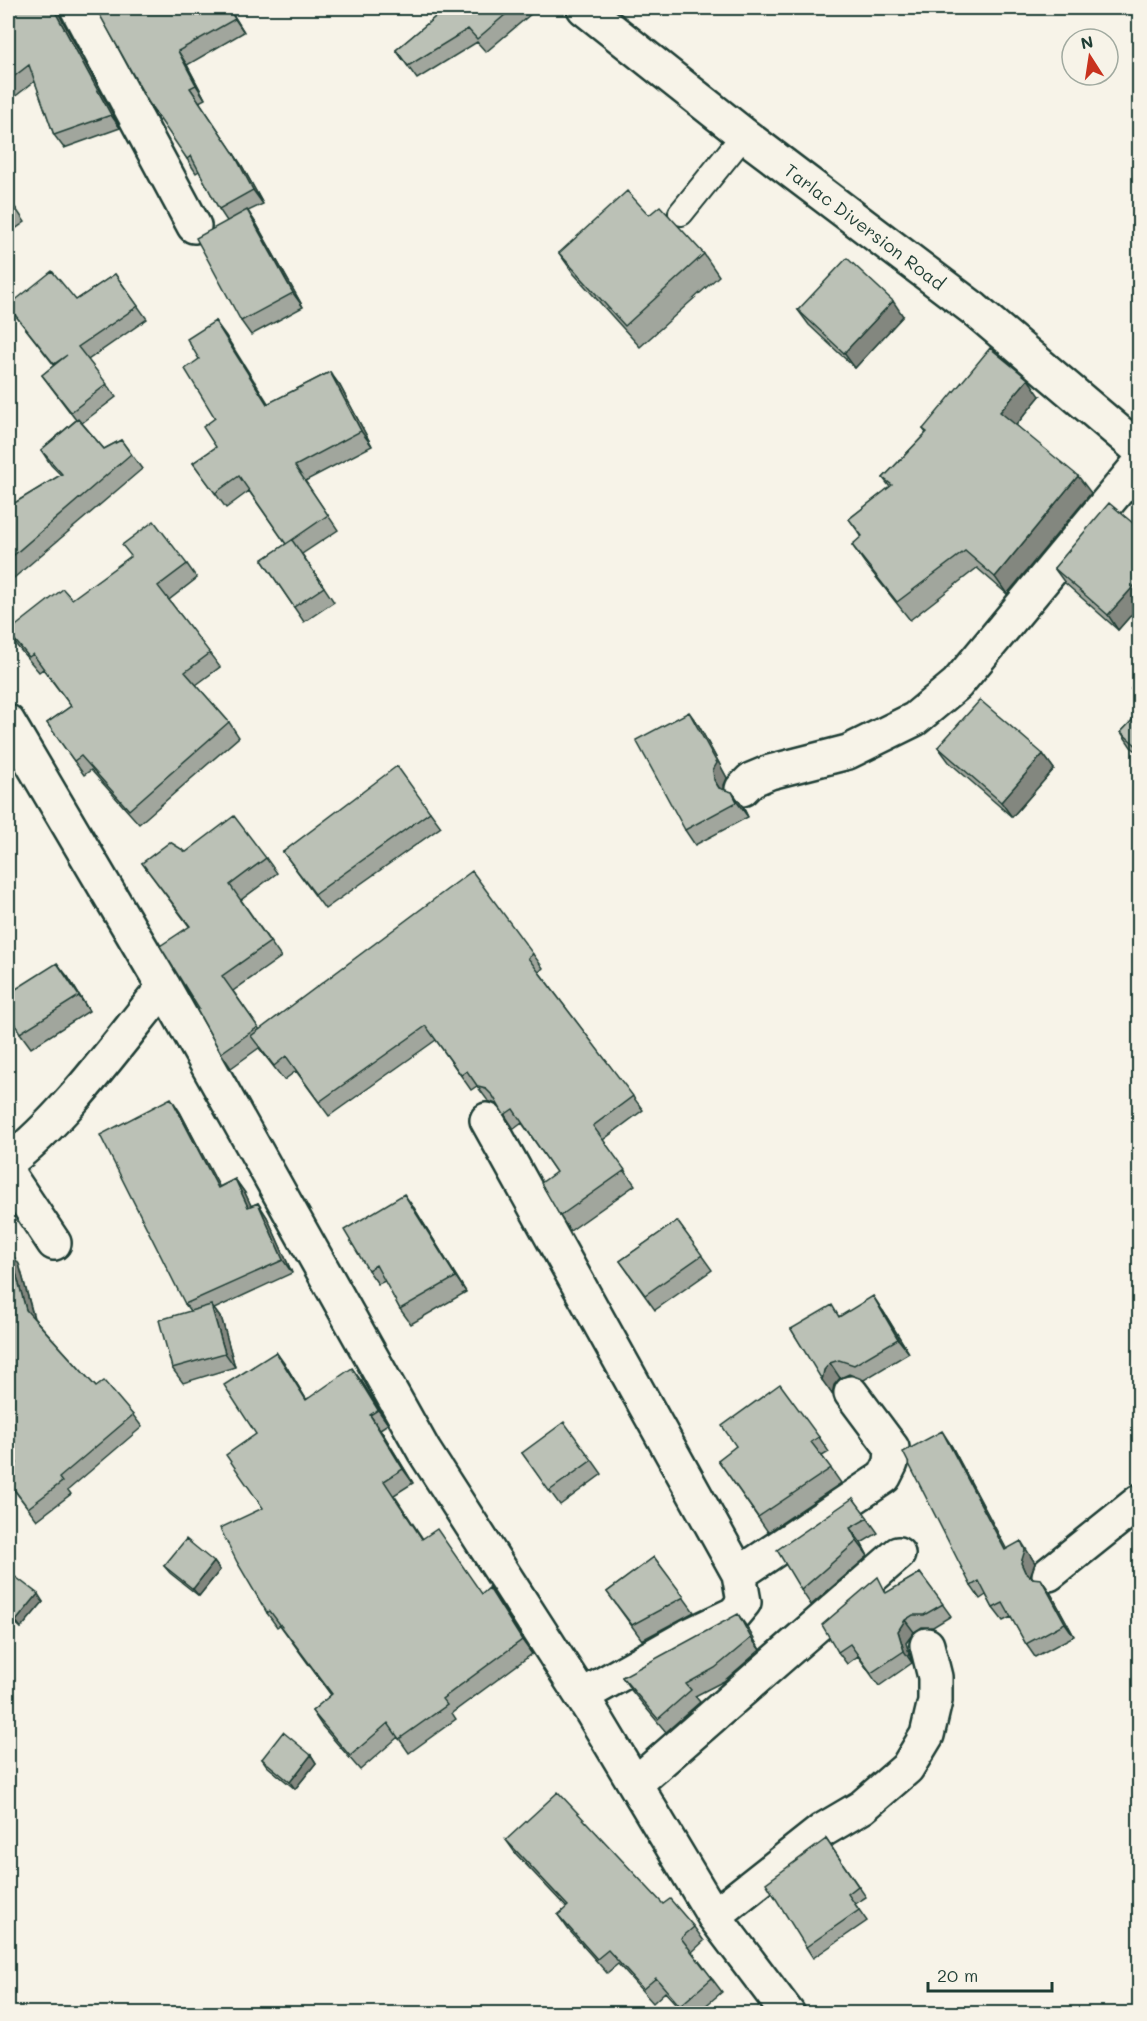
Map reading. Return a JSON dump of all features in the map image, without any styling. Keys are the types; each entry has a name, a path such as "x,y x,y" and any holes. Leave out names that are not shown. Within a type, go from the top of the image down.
{"street":[{"path":"77,8 194,226"},
{"name":"Tarlac Diversion Road","path":"584,8 744,135 974,309 1140,450"},
{"path":"742,789 751,780 770,772 848,752 915,719 957,684 982,656 1140,463"},
{"path":"8,722 164,987 424,1451 582,1696 714,1916 788,2013"},
{"path":"8,1162 37,1136 164,987"},
{"path":"487,1120 739,1574 744,1602 734,1614 582,1696"},
{"path":"8,1174 54,1243"},
{"path":"739,1574 884,1477 891,1463 892,1448 851,1393"},
{"path":"1050,1574 1140,1501"},
{"path":"635,1784 898,1554"},
{"path":"714,1916 823,1830 862,1807 907,1768 927,1735 934,1701 935,1677 927,1645"}],"lane":[{"path":"681,213 744,135"}],"building":[{"path":"8,8 53,8 111,115 54,135 29,65 8,81"},
{"path":"96,8 228,8 235,19 178,51 196,85 190,88 233,152 253,190 219,209 191,156 187,159 149,103"},
{"path":"446,8 513,8 477,39 468,29 408,66 396,50"},
{"path":"627,191 649,215 660,206 704,254 625,326 559,253"},
{"path":"8,197 14,206 8,210"},
{"path":"247,210 293,293 241,321 196,238"},
{"path":"847,258 893,301 844,353 798,310"},
{"path":"52,271 76,300 115,274 138,306 78,347 107,384 71,412 42,375 67,355 54,364 8,306"},
{"path":"215,321 267,404 330,372 361,431 295,466 328,515 286,544 239,476 215,493 193,463 216,447 203,427 215,418 185,369 199,359 187,339"},
{"path":"990,348 1028,379 1000,412 1078,476 995,577 965,551 897,602 852,545 862,536 849,519 892,485 883,478 927,432 923,429"},
{"path":"78,419 104,449 121,440 131,454 8,560 8,507 62,474 41,450"},
{"path":"1109,503 1140,529 1140,579 1108,615 1054,568"},
{"path":"154,521 187,564 158,586 210,653 185,672 229,722 129,810 81,756 74,761 47,723 71,706 33,654 29,657 8,632 63,589 72,599 131,556 122,545"},
{"path":"292,540 324,587 294,607 262,560"},
{"path":"1140,680 1140,697 1131,689"},
{"path":"980,700 1043,754 1001,802 938,747"},
{"path":"689,712 717,763 713,770 714,780 719,788 732,792 737,802 685,830 636,740"},
{"path":"1140,712 1140,749 1121,732"},
{"path":"397,766 430,812 315,894 283,852"},
{"path":"234,816 266,858 230,885 270,942 222,976 258,1027 221,1053 197,1010 199,1009 160,946 190,926 142,863 170,842 186,852"},
{"path":"472,871 533,954 528,958 633,1096 593,1126 625,1170 560,1216 541,1183 556,1172 513,1109 504,1115 493,1096 486,1089 478,1087 467,1071 461,1075 426,1026 319,1102 286,1056 274,1066 251,1036"},
{"path":"57,963 79,996 20,1033 8,1013 8,994"},
{"path":"171,1098 218,1188 235,1179 248,1207 258,1203 283,1260 185,1304 100,1135"},
{"path":"404,1194 456,1277 400,1309 376,1265 368,1270 344,1230"},
{"path":"677,1221 702,1255 645,1295 620,1261"},
{"path":"8,1248 26,1310 96,1387 104,1381 133,1415 59,1478 62,1482 28,1508 8,1481 8,1470 17,1463 8,1449"},
{"path":"873,1296 898,1339 854,1365 839,1360 830,1363 824,1370 822,1380 791,1329 832,1305 839,1317"},
{"path":"211,1305 225,1353 172,1368 159,1320"},
{"path":"276,1352 306,1400 352,1368 378,1410 370,1415 403,1469 384,1481 422,1539 437,1529 482,1594 489,1588 522,1640 442,1699 447,1705 399,1739 388,1723 350,1756 312,1711 332,1694 270,1611 267,1613 220,1528 263,1508 226,1455 256,1434 224,1385"},
{"path":"780,1384 819,1437 811,1442 831,1468 758,1517 718,1460 736,1446 722,1426"},
{"path":"564,1422 592,1460 549,1491 522,1453"},
{"path":"942,1431 1005,1550 1021,1541 1025,1550 1021,1563 1025,1572 1032,1578 1041,1579 1065,1623 1026,1644 1003,1603 993,1608 979,1581 971,1586 903,1452"},
{"path":"853,1498 868,1518 850,1528 857,1541 801,1590 777,1550"},
{"path":"186,1539 214,1562 193,1589 164,1566"},
{"path":"654,1557 684,1597 632,1625 607,1592"},
{"path":"9,1572 38,1594 16,1621 8,1614"},
{"path":"920,1573 943,1604 924,1615 913,1615 905,1620 898,1631 904,1651 871,1673 850,1644 838,1652 822,1625 878,1577 886,1593"},
{"path":"738,1614 751,1638 715,1668 686,1684 691,1690 658,1719 622,1677"},
{"path":"283,1732 311,1755 290,1782 262,1759"},
{"path":"558,1792 663,1904 670,1899 694,1927 681,1938 712,1978 680,2006 656,1978 643,1989 608,1950 597,1959 558,1915 568,1906 506,1840"},
{"path":"826,1839 858,1886 848,1894 859,1910 806,1947 766,1883"}]}
